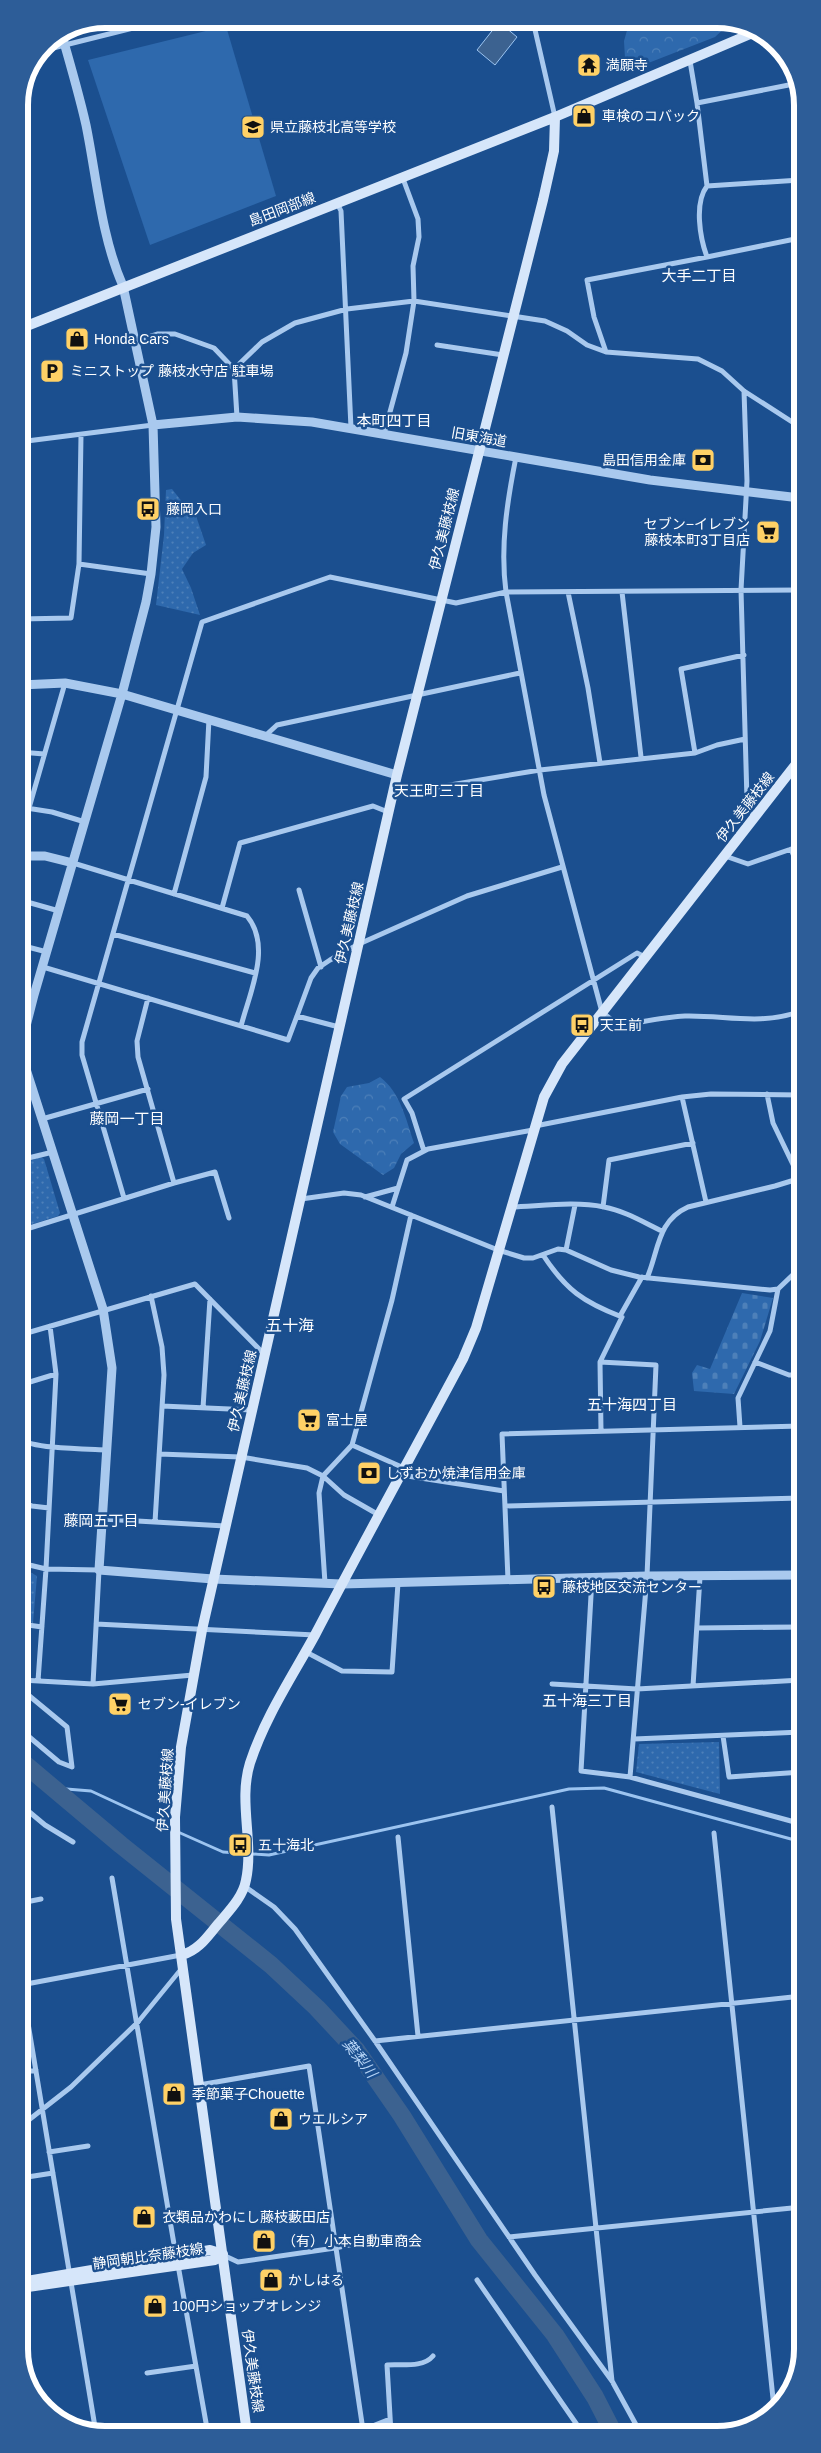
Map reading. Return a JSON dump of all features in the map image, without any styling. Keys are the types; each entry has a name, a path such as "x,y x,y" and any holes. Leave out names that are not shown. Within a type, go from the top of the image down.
{"main road":[{"path":"555,117 749,35"},
{"name":"島田岡部線","path":"28,324 555,117"},
{"name":"伊久美藤枝線","path":"247,2425 176,1919 175,1817 181,1747 193,1675 213,1579 397,775 554,151 555,117"},
{"name":"伊久美藤枝線","path":"182,1955 192,1952 201,1944 236,1902 244,1886 247,1865 245,1812 250,1764 277,1702 306,1652 463,1359 476,1328 544,1097 562,1064 794,766"},
{"name":"静岡朝比奈藤枝線","path":"28,2281 70,2277 177,2260 215,2260 223,2254"},
{"name":"静岡朝比奈藤枝線","path":"28,2287 70,2277"}],"street":[{"path":"53,48 131,28"},
{"path":"535,28 555,117"},
{"path":"28,1019 122,694 146,602 156,527 154,425 123,286 115,266 97,190 86,125 64,39"},
{"path":"690,61 698,103 706,186 702,193 700,220 703,246 707,257"},
{"path":"698,103 791,85"},
{"path":"384,434 406,353 414,301 413,266 419,237 418,220 402,176"},
{"path":"706,186 794,180"},
{"path":"336,203 340,211 351,428"},
{"path":"606,352 594,316 587,280 794,239"},
{"path":"234,369 262,342 295,322 346,310 414,301 546,321 567,331 587,346 606,352 698,359 722,371 744,391 794,422"},
{"path":"136,341 158,334 175,334 214,348 234,369 237,417"},
{"path":"436,345 503,355"},
{"path":"744,391 747,481 741,590 746,800 754,818"},
{"name":"旧東海道","path":"154,425 237,417 305,421 650,480 794,497"},
{"path":"28,441 154,425"},
{"path":"28,618 71,618 79,564 81,435"},
{"path":"516,457 507,502 504,574 506,592 520,672 562,867 602,1012 619,1026 661,1018 686,1016 764,1020 794,1014"},
{"path":"79,564 151,574"},
{"path":"124,1198 95,1104 82,1055 82,1042 113,934 126,880 202,622 330,577 456,603 506,592 794,590"},
{"path":"568,592 588,688 600,763"},
{"path":"622,592 641,757"},
{"path":"695,753 681,669 744,655"},
{"path":"265,736 277,724 417,696 520,672"},
{"path":"65,683 29,808 85,822"},
{"path":"28,685 65,683 122,694 397,775"},
{"path":"174,894 206,777 209,719"},
{"path":"414,791 540,770 641,757 695,753 716,745 745,739"},
{"path":"28,753 44,754"},
{"path":"222,908 240,843 373,806 389,813"},
{"path":"724,855 748,864 794,848"},
{"path":"791,849 794,857"},
{"path":"28,856 44,856 73,863 247,916 255,926 260,955 241,1026"},
{"path":"43,967 288,1040 311,978 321,967 359,944 467,896 562,867"},
{"path":"299,890 321,967"},
{"path":"28,902 59,911"},
{"path":"113,934 254,973"},
{"path":"28,946 47,952"},
{"path":"424,1151 412,1113 404,1099 637,953 645,957"},
{"path":"28,992 34,994"},
{"path":"148,998 137,1041 138,1057 174,1183"},
{"path":"297,1016 340,1028"},
{"path":"28,1075 102,1309 112,1368 93,1684"},
{"path":"42,1119 148,1089"},
{"path":"392,1207 407,1160 424,1151 682,1097 711,1094 794,1095"},
{"path":"767,1094 773,1123 794,1166"},
{"path":"682,1097 706,1202"},
{"path":"603,1207 609,1160 693,1143"},
{"path":"28,1158 53,1152"},
{"path":"28,1229 215,1172 229,1218"},
{"path":"601,1431 600,1362 622,1317 620,1316 644,1278 664,1225 676,1212 706,1202 794,1180"},
{"path":"365,1197 398,1188"},
{"path":"300,1200 344,1193 365,1197 498,1250 524,1258 533,1258 558,1249 566,1250 611,1270 644,1278 770,1290 778,1289"},
{"path":"566,1250 575,1205"},
{"path":"511,1208 575,1205 603,1207 620,1212 662,1231"},
{"path":"325,1583 320,1493 323,1476 352,1445 392,1300 411,1215"},
{"path":"543,1255 557,1276 586,1302 620,1316"},
{"path":"740,1427 738,1398 770,1331 778,1289 794,1274"},
{"path":"28,1333 102,1309 195,1284 265,1355"},
{"path":"151,1296 162,1347 164,1375 155,1522"},
{"path":"203,1408 210,1299"},
{"path":"38,1681 56,1374 50,1326"},
{"path":"600,1362 656,1365 648,1576 630,1777"},
{"path":"755,1362 789,1375 794,1375"},
{"path":"28,1383 56,1374"},
{"path":"162,1406 252,1410"},
{"path":"508,1580 502,1434 794,1426"},
{"path":"28,1443 52,1447 107,1450"},
{"path":"352,1445 402,1472 504,1491"},
{"path":"159,1454 241,1456 291,1463 323,1476 344,1495 379,1515"},
{"path":"505,1506 794,1498"},
{"path":"28,1504 49,1508"},
{"path":"102,1520 225,1526"},
{"path":"28,1565 46,1569 99,1570 213,1579 342,1584 648,1576 794,1575"},
{"path":"693,1686 700,1577"},
{"path":"592,1578 582,1771 630,1777 794,1822"},
{"path":"306,1652 342,1671 392,1672 398,1583"},
{"path":"96,1624 315,1635"},
{"path":"28,1625 42,1627"},
{"path":"697,1628 794,1626"},
{"path":"28,1680 93,1684 193,1675"},
{"path":"552,1684 638,1689 794,1680"},
{"path":"28,1695 67,1727 72,1767 59,1762 28,1736"},
{"path":"634,1740 794,1732"},
{"path":"723,1736 729,1777 794,1773"},
{"path":"552,1807 612,2381"},
{"path":"28,1811 45,1825 73,1842"},
{"path":"714,1833 773,2400"},
{"path":"398,1836 418,2036"},
{"path":"112,1878 206,2425"},
{"path":"244,1886 274,1907 295,1929 375,2041 509,2237 612,2381 637,2426"},
{"path":"28,1902 41,1899"},
{"path":"28,1984 182,1955"},
{"path":"28,2121 71,2087 138,2022 183,1967"},
{"path":"375,2041 794,1997"},
{"path":"28,2025 95,2424"},
{"path":"199,2084 309,2066 362,2425"},
{"path":"28,2072 36,2070"},
{"path":"49,2152 88,2146"},
{"path":"28,2177 53,2173"},
{"path":"509,2237 597,2230 794,2208"},
{"path":"223,2254 238,2262 335,2248 390,2236"},
{"path":"477,2280 578,2426"},
{"path":"390,2425 387,2364 420,2364 429,2361 433,2356"},
{"path":"147,2373 196,2366"},
{"path":"374,2425 390,2419"}],"green space":[{"path":"218,28 227,28 276,196 150,245 88,60"},
{"path":"628,28 724,28 715,37 638,67 625,58 624,41"},
{"path":"172,489 183,503 195,513 206,545 193,553 182,569 200,615 156,605 164,535 166,490"},
{"path":"380,1077 393,1090 405,1116 414,1143 401,1154 394,1168 383,1175 340,1144 333,1132 341,1096 347,1087 369,1083"},
{"path":"41,1157 44,1159 60,1213 58,1216 28,1225 28,1161"},
{"path":"742,1293 773,1298 760,1341 734,1394 694,1391 692,1373 697,1365 710,1369"},
{"path":"28,1571 37,1576 33,1623 28,1621"},
{"path":"719,1742 720,1794 636,1772 639,1744"}],"shaded area":[{"path":"494,28 506,28 517,37 495,65 477,50"}],"waterway":[{"name":"葉梨川","path":"28,1767 121,1845 271,1965 317,2008 357,2051 402,2116 479,2240 555,2335 595,2397 610,2426"},
{"path":"54,1788 91,1791 173,1829"},
{"path":"178,1832 223,1852 269,1855 569,1789 604,1788 794,1840"}],"place":[{"name":"満願寺","path":"589,65"},
{"name":"車検のコバック","path":"584,116"},
{"name":"県立藤枝北高等学校","path":"253,127"},
{"name":"Honda Cars","path":"77,339"},
{"name":"ミニストップ 藤枝水守店 駐車場","path":"52,371"},
{"name":"島田信用金庫","path":"703,460"},
{"name":"藤岡入口","path":"148,509"},
{"name":"セブン−イレブン 藤枝本町3丁目店","path":"768,532"},
{"name":"天王前","path":"582,1025"},
{"name":"富士屋","path":"309,1420"},
{"name":"しずおか焼津信用金庫","path":"369,1473"},
{"name":"藤枝地区交流センター","path":"544,1587"},
{"name":"セブン-イレブン","path":"120,1704"},
{"name":"五十海北","path":"240,1845"},
{"name":"季節菓子Chouette","path":"174,2094"},
{"name":"ウエルシア","path":"281,2119"},
{"name":"衣類品かわにし藤枝藪田店","path":"144,2217"},
{"name":"（有）小本自動車商会","path":"264,2241"},
{"name":"かしはる","path":"271,2280"},
{"name":"100円ショップオレンジ","path":"155,2306"}],"district":[{"name":"大手二丁目","path":"699,275"},
{"name":"本町四丁目","path":"394,420"},
{"name":"天王町三丁目","path":"439,790"},
{"name":"藤岡一丁目","path":"127,1118"},
{"name":"五十海","path":"290,1325"},
{"name":"五十海四丁目","path":"632,1404"},
{"name":"藤岡五丁目","path":"101,1520"},
{"name":"五十海三丁目","path":"587,1700"}]}
